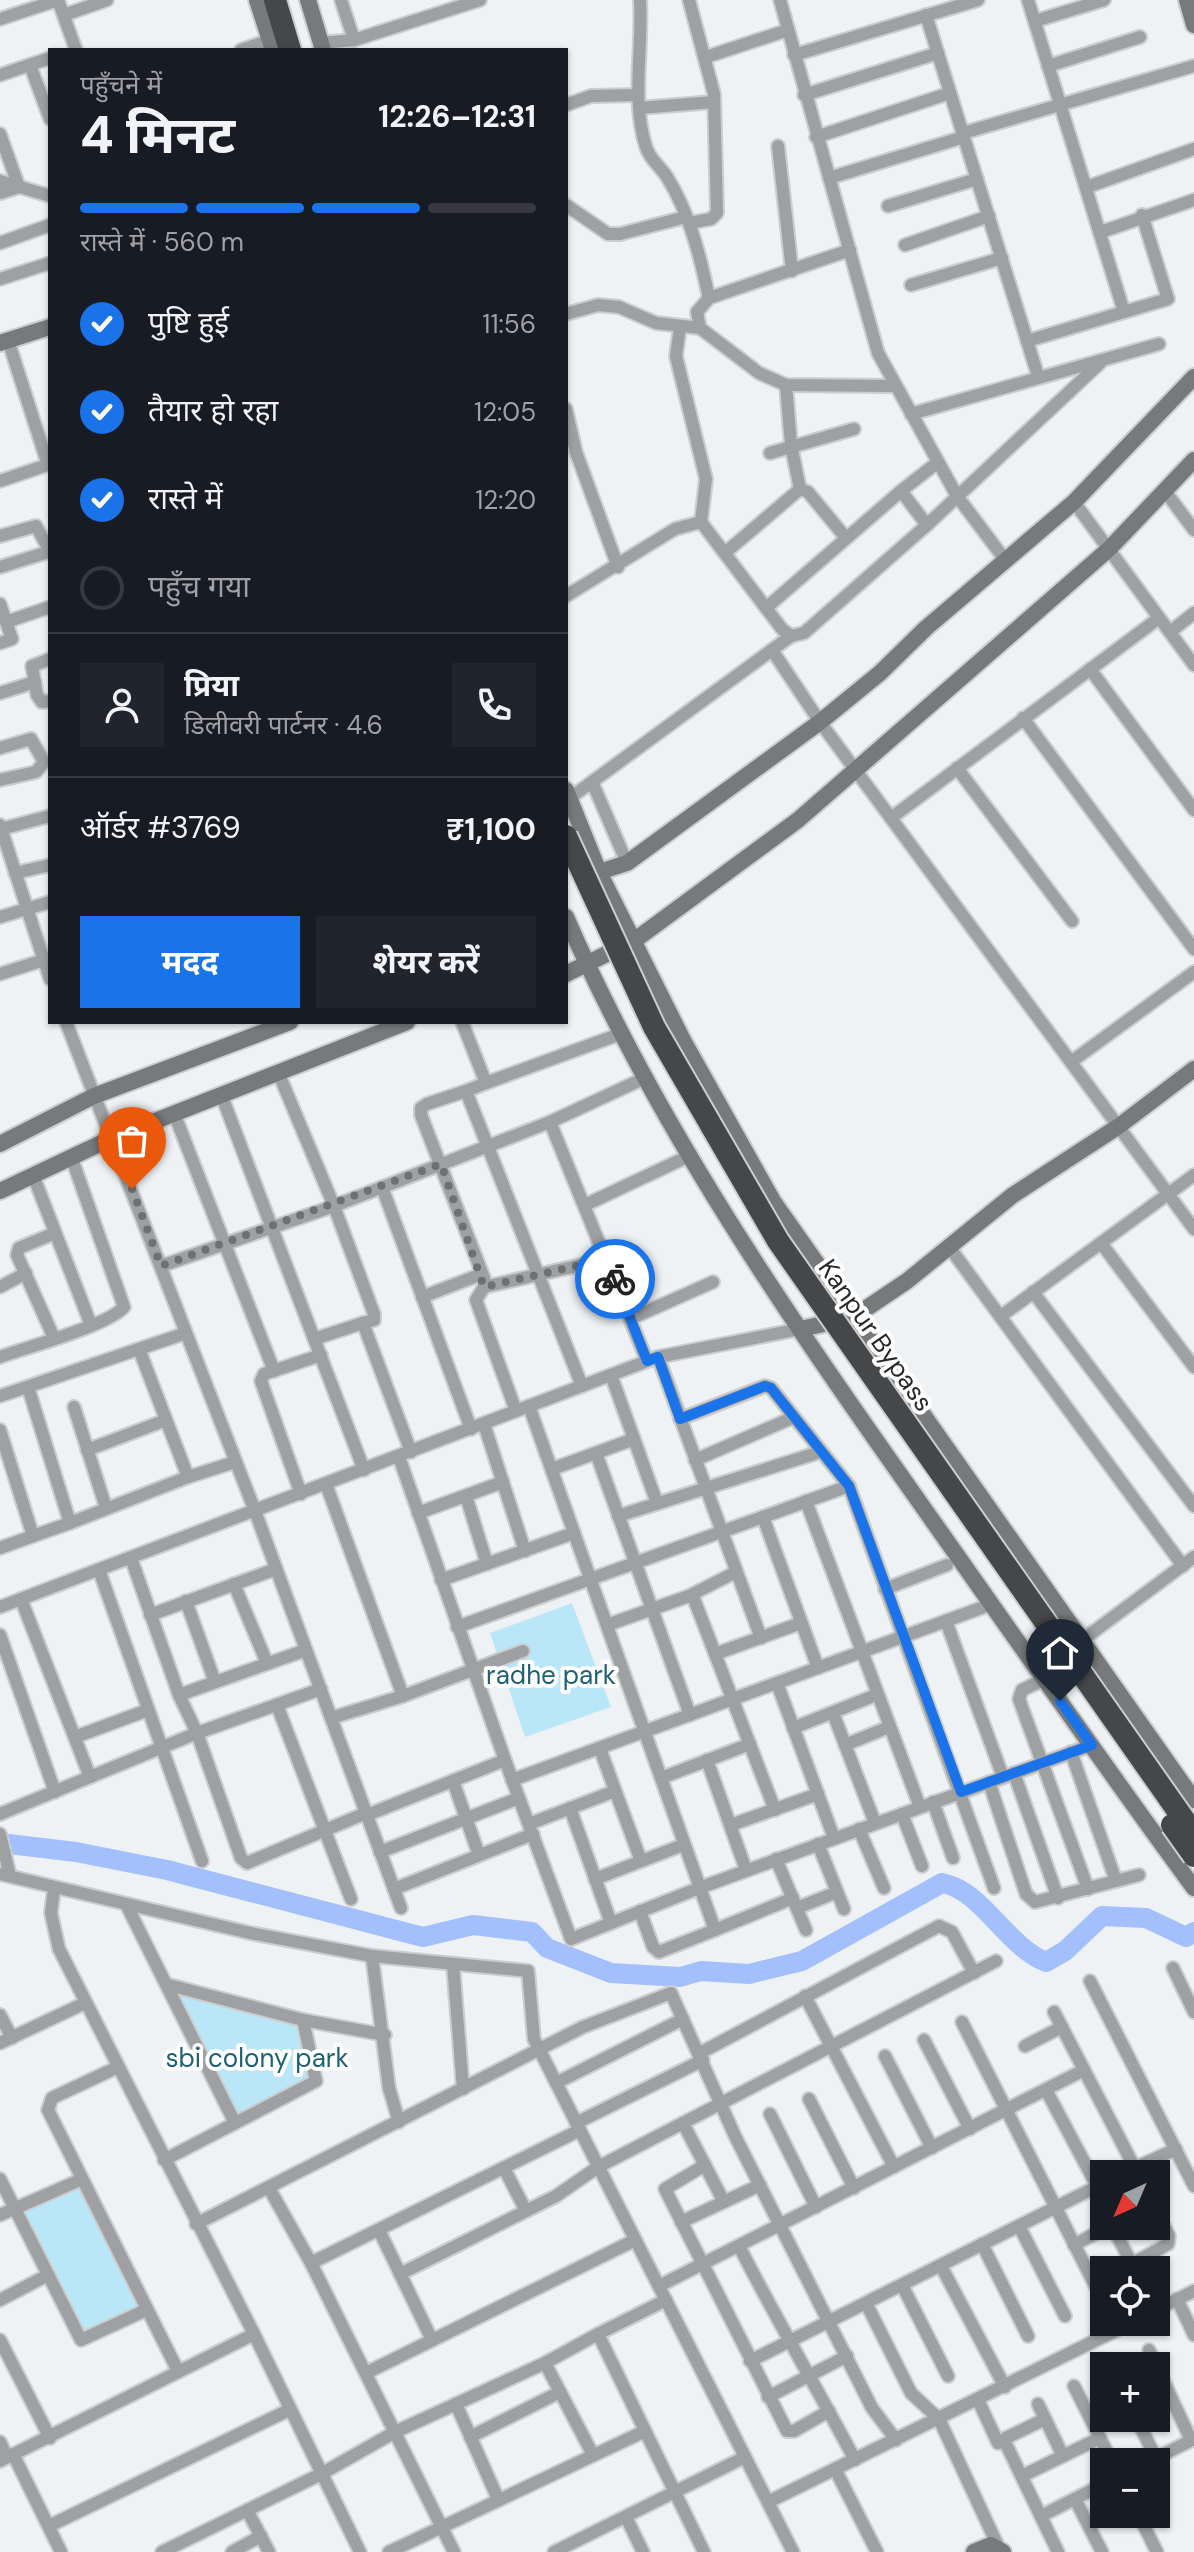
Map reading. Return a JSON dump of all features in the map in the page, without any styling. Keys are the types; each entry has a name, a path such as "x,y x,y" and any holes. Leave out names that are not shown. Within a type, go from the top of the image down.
{"highway":[{"path":"275,0 278,47"},
{"path":"290,0 317,48"},
{"name":"Kanpur Bypass","path":"568,840 654,1027 778,1241 1194,1834"},
{"name":"Kanpur Bypass","path":"568,877 641,1033 713,1164 789,1285 1194,1856"}],"street":[{"path":"0,19 58,0 74,48"},
{"path":"64,15 107,0"},
{"path":"257,0 278,47"},
{"path":"308,0 317,48 354,40 480,0"},
{"path":"341,0 354,40"},
{"path":"427,0 432,15"},
{"path":"640,0 638,102 649,155 666,175 688,220 709,298"},
{"path":"568,206 608,234 711,219 717,213 714,102 706,57 689,0"},
{"path":"780,0 878,353 893,386 957,496 1006,561"},
{"path":"926,0 938,53 1038,376"},
{"path":"794,55 978,0"},
{"path":"1028,0 1124,312"},
{"path":"1035,21 1104,0"},
{"path":"1187,0 1194,25"},
{"path":"706,57 788,30"},
{"path":"1048,66 1140,37"},
{"path":"804,95 938,53"},
{"path":"0,75 48,59"},
{"path":"30,65 48,112"},
{"path":"829,178 1194,66"},
{"path":"816,137 950,93"},
{"path":"568,104 591,96 638,102 714,102"},
{"path":"0,134 19,187"},
{"path":"778,146 792,271"},
{"path":"1087,187 1194,149"},
{"path":"888,206 977,179"},
{"path":"0,181 48,195"},
{"path":"0,193 19,187"},
{"path":"1101,232 1142,215 1194,200"},
{"path":"1027,341 1168,299 1142,215"},
{"path":"905,245 989,216"},
{"path":"0,243 48,226"},
{"path":"700,328 697,312 709,298 850,250"},
{"path":"911,285 1002,258"},
{"path":"0,279 48,264"},
{"path":"568,313 598,305 619,307 656,323 700,328 759,373 786,385 893,386"},
{"path":"680,327 676,356 706,479 701,522 782,629 791,636"},
{"path":"48,328 4,342 48,462"},
{"path":"911,414 1159,344"},
{"path":"1100,363 927,525 804,633 791,636 593,784 568,794 599,872 684,1042 773,1201 852,1318 1194,1800"},
{"path":"599,872 627,863 820,722 1074,502 1194,377"},
{"path":"786,385 791,445 800,489"},
{"path":"568,418 576,452 618,567"},
{"path":"770,453 854,429"},
{"path":"568,973 635,940 798,820 1109,549 1194,460"},
{"path":"766,608 938,462"},
{"path":"0,480 48,465"},
{"path":"726,552 800,489"},
{"path":"800,489 808,492 846,538"},
{"path":"901,491 927,525"},
{"path":"1165,491 1194,530"},
{"path":"1074,502 1194,665"},
{"path":"568,595 618,567 675,529 701,522"},
{"path":"0,536 31,525 46,533 48,548 45,553 0,567"},
{"path":"0,604 12,639 0,643"},
{"path":"6,622 48,608"},
{"path":"1170,632 1194,613"},
{"path":"891,818 1159,618"},
{"path":"772,650 820,722 1194,1229"},
{"path":"48,660 32,666 39,699 48,701"},
{"path":"1090,669 1194,810"},
{"path":"0,693 35,682"},
{"path":"1023,718 1194,949"},
{"path":"0,748 31,739 44,746 41,768 0,780"},
{"path":"957,768 1072,921"},
{"path":"593,784 627,863"},
{"path":"0,974 46,959 0,827 48,816"},
{"path":"15,873 48,865"},
{"path":"0,917 48,902"},
{"path":"568,922 586,964 623,1033 737,1236 992,1604 1194,1888"},
{"path":"1071,1062 1194,972"},
{"path":"67,1024 255,1511 401,1908"},
{"path":"0,1144 94,1096 280,1024"},
{"path":"0,1191 112,1138 402,1024"},
{"path":"463,1024 486,1083"},
{"path":"516,1411 476,1300 483,1280 421,1108 623,1033"},
{"path":"0,1607 652,1359 852,1318 950,1248 1013,1195 1119,1126 1194,1069"},
{"path":"278,1072 334,1206 374,1314 374,1320 314,1339"},
{"path":"161,1266 334,1206 550,1122 647,1077"},
{"path":"466,1091 582,1386"},
{"path":"221,1094 364,1470"},
{"path":"174,1113 274,1371"},
{"path":"550,1122 630,1319 680,1419 761,1638"},
{"path":"585,1205 691,1155"},
{"path":"0,1357 118,1314 125,1301 71,1156"},
{"path":"33,1175 91,1325"},
{"path":"1001,1316 1194,1175"},
{"path":"382,1187 471,1429"},
{"path":"54,1338 18,1258 19,1248 55,1233"},
{"path":"1101,1243 1194,1367"},
{"path":"950,1248 1183,1566"},
{"path":"422,1297 483,1280 539,1275 607,1259"},
{"path":"0,1287 26,1273"},
{"path":"630,1319 713,1282"},
{"path":"1033,1292 1194,1506"},
{"path":"363,1323 405,1455 418,1513 571,1939 746,1870 1092,1745"},
{"path":"0,1396 186,1333"},
{"path":"139,1349 188,1477"},
{"path":"301,1494 261,1381 264,1374 321,1355"},
{"path":"611,1375 657,1503"},
{"path":"680,1419 765,1386 771,1388 849,1486 994,1888"},
{"path":"28,1387 70,1523"},
{"path":"529,1406 715,1930"},
{"path":"74,1407 106,1508"},
{"path":"695,1460 792,1418"},
{"path":"87,1450 166,1420"},
{"path":"484,1424 525,1551"},
{"path":"0,1430 33,1536"},
{"path":"552,1469 634,1439"},
{"path":"618,1516 820,1452"},
{"path":"596,1453 690,1715"},
{"path":"0,1548 235,1462"},
{"path":"418,1513 503,1482"},
{"path":"326,1484 403,1696"},
{"path":"457,1627 849,1486"},
{"path":"466,1496 487,1564"},
{"path":"806,1501 860,1653 920,1807"},
{"path":"763,1517 818,1668"},
{"path":"441,1580 574,1533"},
{"path":"1081,1641 1194,1557"},
{"path":"131,1558 179,1695 197,1733 245,1862 251,1864 366,1814 505,1760"},
{"path":"885,1589 947,1565"},
{"path":"150,1615 276,1569"},
{"path":"99,1570 202,1861"},
{"path":"607,1625 689,1596 736,1572"},
{"path":"234,1584 267,1663"},
{"path":"689,1596 694,1599 775,1810"},
{"path":"21,1599 90,1777"},
{"path":"186,1601 215,1682"},
{"path":"512,1780 992,1604"},
{"path":"946,1621 1058,1898"},
{"path":"715,1654 801,1623"},
{"path":"0,1635 55,1792"},
{"path":"179,1695 306,1650"},
{"path":"331,1718 403,1696 523,1651"},
{"path":"1045,1679 1022,1690 1019,1699 1088,1889"},
{"path":"777,1683 834,1838"},
{"path":"0,1814 197,1733 321,1689"},
{"path":"793,1728 876,1695"},
{"path":"277,1705 351,1899"},
{"path":"75,1737 148,1710"},
{"path":"833,1713 875,1823"},
{"path":"845,1745 889,1727"},
{"path":"661,1778 750,1744"},
{"path":"600,1749 641,1861"},
{"path":"1071,1752 1116,1881"},
{"path":"707,1760 746,1870"},
{"path":"453,1781 479,1855"},
{"path":"989,1782 1026,1894 1040,1903 1139,1875"},
{"path":"394,1889 479,1855 570,1808 615,1791"},
{"path":"731,1825 818,1794"},
{"path":"380,1852 519,1798"},
{"path":"933,1802 953,1858"},
{"path":"570,1808 611,1923"},
{"path":"902,1814 922,1866"},
{"path":"859,1829 884,1888"},
{"path":"0,1834 5,1875 54,1889 372,1956 528,1971 534,2039 539,2050 793,2552"},
{"path":"818,1844 844,1909"},
{"path":"595,1879 683,1845"},
{"path":"776,1859 806,1930"},
{"path":"54,1889 51,1913 55,1939 360,2552"},
{"path":"640,1911 653,1947 659,1952 795,1903 837,1892"},
{"path":"127,1906 169,1985 235,2123"},
{"path":"311,2263 504,2168 805,1996 939,1926 952,1932 974,1973"},
{"path":"372,1956 385,2035 389,2088 399,2122"},
{"path":"400,2274 526,2211 598,2167 996,1961"},
{"path":"453,1964 463,2089"},
{"path":"1173,1968 1194,2012"},
{"path":"1090,1981 1194,2186"},
{"path":"169,1985 303,2020 385,2035"},
{"path":"196,2224 597,2021 671,1993 760,2185 872,2408 896,2440"},
{"path":"805,1996 894,2167"},
{"path":"0,2015 6,2041 85,2003"},
{"path":"1054,2012 1131,2160"},
{"path":"556,2083 683,2019"},
{"path":"164,2160 316,2081 303,2020"},
{"path":"962,2022 1004,2111 1074,2245 1090,2269"},
{"path":"1025,2046 1062,2027"},
{"path":"924,2040 970,2129"},
{"path":"885,2056 932,2148"},
{"path":"118,2067 52,2098 48,2110 80,2180 178,2371"},
{"path":"659,2286 1084,2070"},
{"path":"1046,2090 1090,2166"},
{"path":"809,2099 854,2188"},
{"path":"770,2114 816,2207"},
{"path":"683,2123 724,2202"},
{"path":"1156,2160 1176,2149"},
{"path":"705,2165 666,2185 666,2193 784,2429 791,2432 829,2411"},
{"path":"504,2168 526,2211"},
{"path":"0,2179 81,2340 146,2310"},
{"path":"0,2215 80,2180"},
{"path":"681,2222 760,2185"},
{"path":"269,2188 311,2263 454,2552"},
{"path":"750,2361 1090,2190"},
{"path":"1019,2226 1065,2316"},
{"path":"379,2230 432,2340"},
{"path":"1074,2245 1090,2237"},
{"path":"366,2373 635,2240"},
{"path":"1148,2256 1164,2248 1170,2240"},
{"path":"982,2244 1028,2336"},
{"path":"739,2246 788,2342 810,2375 855,2460"},
{"path":"941,2266 1005,2387"},
{"path":"0,2300 48,2275"},
{"path":"902,2285 948,2376"},
{"path":"1170,2303 1194,2291"},
{"path":"1177,2299 1194,2335"},
{"path":"162,2552 321,2474 395,2432 545,2363 666,2300"},
{"path":"866,2303 911,2393 939,2419 1000,2549 974,2552"},
{"path":"7,2458 254,2334"},
{"path":"598,2334 704,2552"},
{"path":"768,2502 1105,2336"},
{"path":"0,2340 50,2438"},
{"path":"1149,2350 1193,2439 1170,2451"},
{"path":"768,2397 847,2356"},
{"path":"545,2363 593,2455"},
{"path":"1074,2386 1105,2448"},
{"path":"470,2437 560,2392"},
{"path":"978,2400 998,2443"},
{"path":"456,2404 498,2499"},
{"path":"1038,2404 1063,2456"},
{"path":"49,2526 289,2410"},
{"path":"1045,2419 1005,2440 1058,2552"},
{"path":"389,2552 645,2431"},
{"path":"1022,2476 1100,2438"},
{"path":"0,2442 61,2552"},
{"path":"554,2552 745,2457"},
{"path":"835,2469 877,2552"},
{"path":"1041,2516 1090,2491"},
{"path":"1075,2499 1102,2552"},
{"path":"247,2510 269,2552"},
{"path":"626,2517 643,2552"},
{"path":"1145,2528 1157,2552"},
{"path":"232,2552 261,2536"}],"green space":[{"name":"radhe park","path":"572,1603 611,1707 525,1737 490,1633"},
{"name":"sbi colony park","path":"170,1990 305,2018 318,2080 235,2123"},
{"path":"81,2180 146,2310 82,2340 14,2209"}],"waterway":[{"path":"0,1843 76,1852 167,1870 423,1937 473,1925 532,1932 547,1948 611,1973 680,1977 701,1971 749,1974 802,1961 942,1883 970,1896 1018,1944 1046,1962 1065,1951 1102,1916 1146,1918 1186,1937 1194,1932"}],"way so far":[{"path":"132,1189 161,1266 334,1206 441,1164 484,1278 484,1287 607,1259 615,1279"}],"route":[{"path":"615,1279 647,1361 658,1357 680,1419 765,1386 771,1388 849,1486 961,1792 1092,1745 1060,1701"}]}
